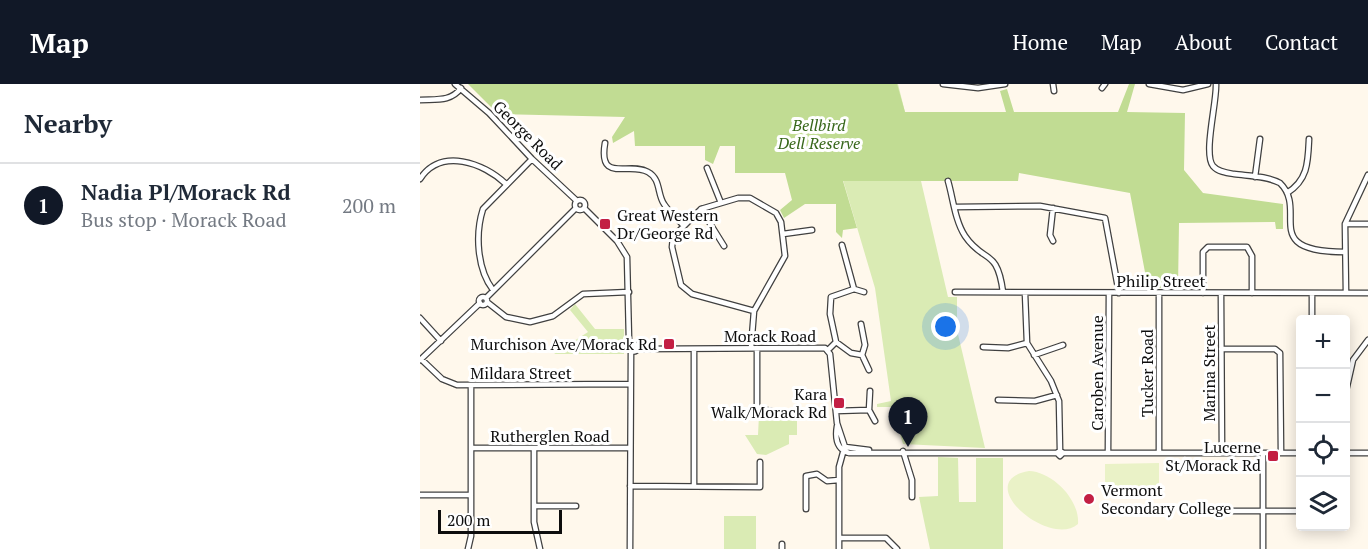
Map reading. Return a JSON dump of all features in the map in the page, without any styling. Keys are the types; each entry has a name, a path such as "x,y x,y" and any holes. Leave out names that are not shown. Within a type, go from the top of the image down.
{"street":[{"name":"George Road","path":"455,84 489,113 532,159 577,201 583,201 584,208"},
{"path":"943,84 968,86 1005,84"},
{"path":"1053,84 1054,91"},
{"path":"1149,84 1176,90 1202,85 1214,90 1216,97"},
{"path":"1216,84 1210,129 1211,164 1223,172 1276,181 1287,193 1288,228 1294,239 1319,252 1345,252"},
{"path":"420,99 448,99 455,96 460,88"},
{"path":"1255,177 1260,139"},
{"path":"1287,193 1300,183 1306,173 1309,139"},
{"path":"605,142 605,159 608,165 618,170 640,169 651,173 658,183 663,203 683,225"},
{"path":"493,290 484,279 480,267 480,218 483,210 532,159"},
{"path":"420,179 436,164 465,162 488,169 506,184"},
{"path":"707,168 721,203"},
{"path":"1345,293 1345,224 1368,174"},
{"path":"948,181 965,236 996,262 1003,292"},
{"path":"754,311 692,294 685,289 672,242 675,233 701,208 750,198 776,213 783,234 783,262 754,311 754,409 771,411"},
{"path":"420,360 480,303 487,300 493,290 576,208 577,201"},
{"path":"955,207 1053,208 1105,218 1119,293"},
{"path":"576,208 584,208 623,249 628,265 629,340 632,348 629,384 630,549"},
{"path":"701,208 724,246"},
{"path":"1053,208 1050,235 1053,241"},
{"path":"1345,224 1368,224"},
{"path":"783,234 812,230"},
{"path":"842,245 854,289"},
{"path":"1203,293 1203,252 1208,247 1247,247 1252,256 1252,293"},
{"path":"862,355 851,353 836,342 830,314 831,297 854,289 864,292"},
{"path":"487,300 506,317 530,322 553,316 583,294 629,292"},
{"name":"Philip Street","path":"955,292 1221,294 1368,292"},
{"path":"1025,293 1027,343 1057,395 1060,452"},
{"name":"Caroben Avenue","path":"1108,453 1109,293"},
{"name":"Tucker Road","path":"1159,293 1159,453"},
{"path":"1312,293 1312,315"},
{"name":"Marina Street","path":"1221,294 1222,453"},
{"path":"420,318 441,341"},
{"path":"861,324 865,345 862,355 869,370"},
{"path":"1350,373 1353,360 1368,340"},
{"path":"828,350 836,342"},
{"path":"983,347 1008,348 1027,343"},
{"path":"1034,355 1063,345"},
{"name":"Morack Road","path":"632,348 828,350 837,423 844,449"},
{"path":"694,349 694,486"},
{"path":"1221,349 1278,351 1281,357 1281,453"},
{"name":"Mildara Street","path":"420,360 442,379 457,385 629,384"},
{"path":"468,549 471,536 471,386"},
{"path":"870,391 870,410 875,421"},
{"path":"998,400 1035,401 1057,395"},
{"path":"836,411 870,410"},
{"name":"Rutherglen Road","path":"471,448 629,448"},
{"path":"534,448 534,506 540,549"},
{"path":"839,549 840,480 844,449 1296,453"},
{"path":"903,451 912,480 912,496"},
{"path":"1263,453 1263,549"},
{"path":"1350,453 1368,453"},
{"path":"630,486 760,487 760,462"},
{"path":"806,509 806,476 817,474 826,481 840,480"},
{"path":"420,495 471,495"},
{"path":"534,506 576,506"},
{"path":"1197,511 1296,511"},
{"path":"839,538 886,538 897,549"}],"green space":[{"name":"Bellbird Dell Reserve","path":"468,84 897,84 905,112 1006,112 1000,91 1007,89 1014,112 1118,112 1129,84 1135,84 1127,112 1185,113 1184,170 1203,193 1283,204 1283,229 1276,229 1275,222 1179,223 1178,288 1148,288 1130,193 1019,173 1018,181 843,181 857,228 843,230 842,238 836,232 836,204 805,204 784,218 780,210 792,200 785,173 735,173 735,146 720,146 713,164 705,160 705,146 635,146 634,131 613,143 612,137 625,117 498,114"},
{"path":"838,84 898,84 905,112 921,149 921,181 948,297 957,297 957,330 985,448 903,444 892,407 877,407 877,404 891,401 875,288 843,180 865,180"},
{"path":"575,304 595,329 624,329 624,354 554,354 588,332 570,310"},
{"path":"763,414 771,418 777,414 797,414 797,435 789,435 789,444 766,455 757,454 745,435 758,435 759,415"},
{"path":"938,457 958,458 959,502 976,502 976,458 1003,458 1003,549 930,549 919,497 938,496"},
{"path":"1159,463 1159,495 1105,495 1105,464"},
{"path":"1029,471 1047,476 1063,489 1075,506 1078,524 1065,529 1050,528 1020,511 1011,499 1008,487 1013,477"},
{"path":"724,516 756,516 756,549 724,549"}],"place":[{"name":"Great Western Dr/George Rd","path":"605,224"},
{"name":"Murchison Ave/Morack Rd","path":"669,344"},
{"name":"Kara Walk/Morack Rd","path":"839,403"},
{"name":"Nadia Pl/Morack Rd","path":"908,447"},
{"name":"Lucerne St/Morack Rd","path":"1273,456"},
{"name":"Vermont Secondary College","path":"1089,499"}]}
